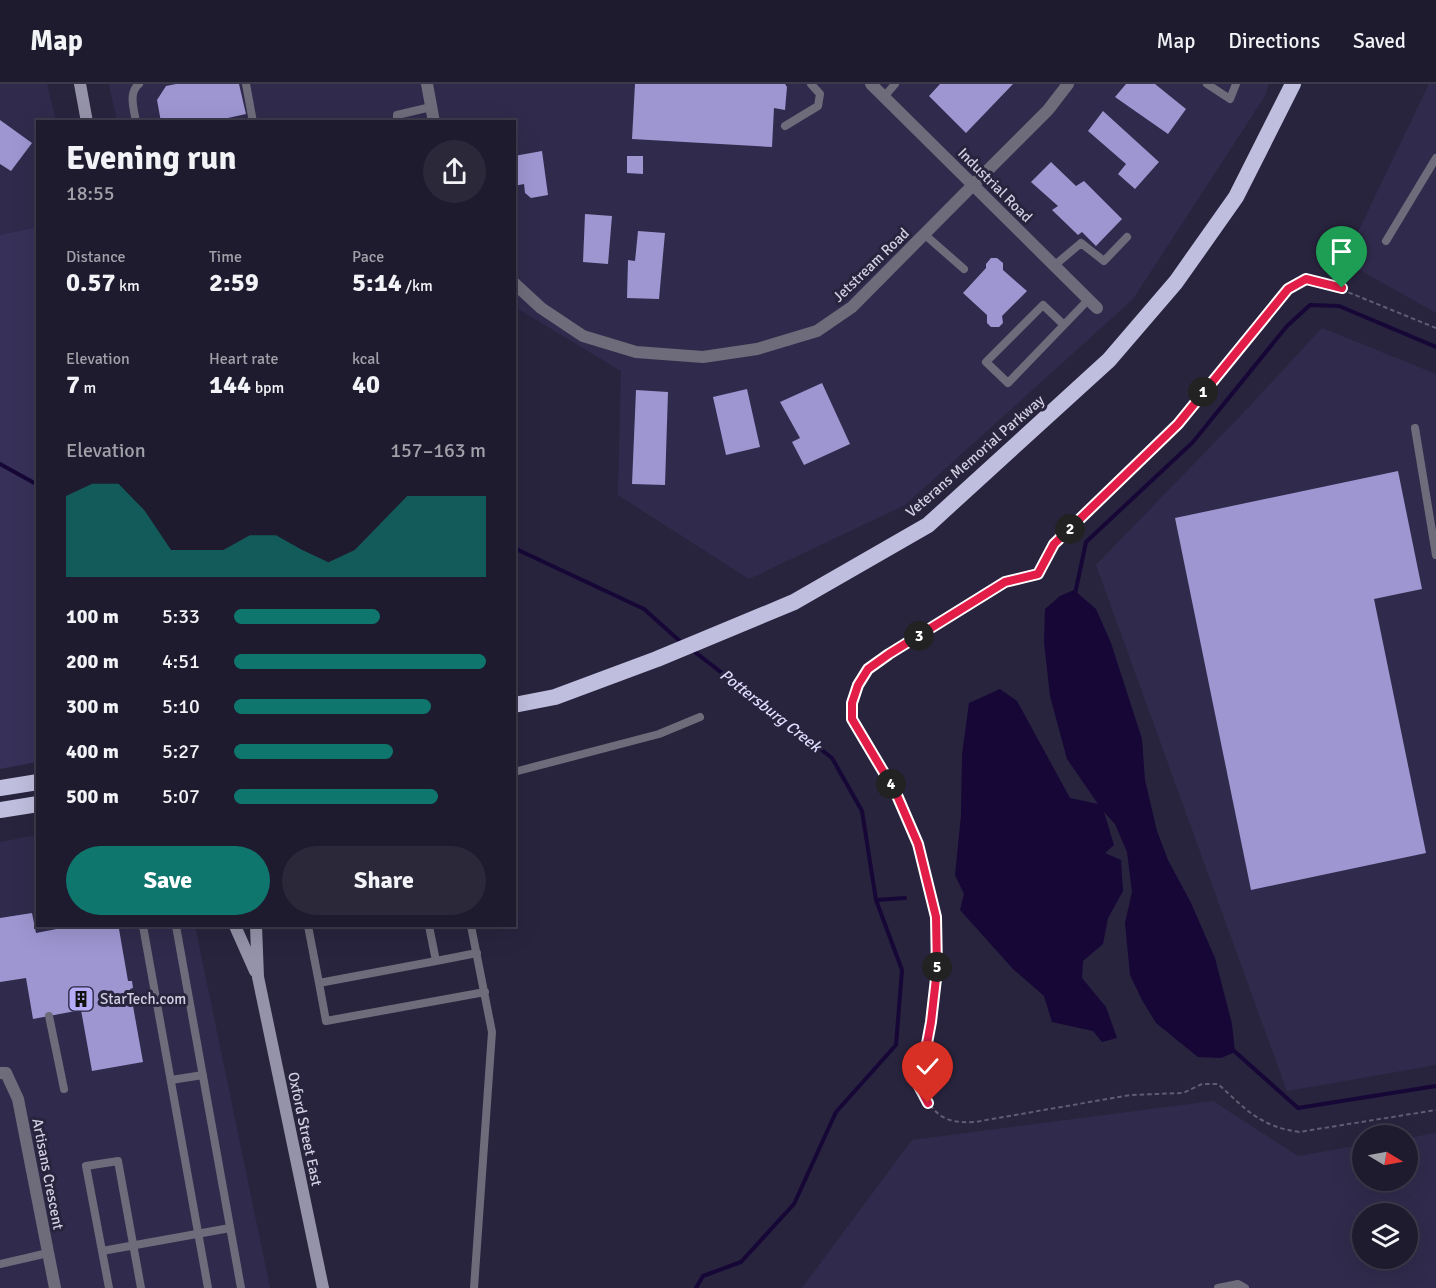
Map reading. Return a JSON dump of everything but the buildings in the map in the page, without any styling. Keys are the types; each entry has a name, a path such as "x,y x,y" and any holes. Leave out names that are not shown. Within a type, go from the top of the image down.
{"highway":[{"name":"Veterans Memorial Parkway","path":"516,705 555,697 710,638 794,602 928,525 1110,360 1176,282 1236,197 1293,84"},
{"path":"0,788 36,782"},
{"path":"0,810 36,804"}],"main road":[{"path":"81,84 87,120"},
{"name":"Oxford Street East","path":"235,927 258,977"},
{"name":"Oxford Street East","path":"256,927 258,977 323,1288"}],"street":[{"path":"427,84 434,120"},
{"name":"Industrial Road","path":"871,84 1093,303"},
{"name":"Jetstream Road","path":"516,285 541,308 583,336 636,352 703,357 757,349 817,331 852,307 1048,110 1068,84"},
{"name":"Artisans Crescent","path":"0,1073 6,1073 18,1099 55,1288"}],"lane":[{"path":"136,120 133,96 135,87 140,84"},
{"path":"246,84 253,120"},
{"path":"785,126 818,106 820,94 811,84"},
{"path":"884,97 895,84"},
{"path":"1207,84 1230,99 1236,84"},
{"path":"398,120 397,115 431,107"},
{"path":"1386,241 1436,158"},
{"path":"924,234 964,269"},
{"path":"1054,265 1081,243 1104,261 1127,237"},
{"path":"1064,325 1042,305 986,362 1008,383 1064,325 1093,303"},
{"path":"1415,428 1436,555"},
{"path":"516,771 659,734 700,717"},
{"path":"143,927 208,1288"},
{"path":"176,927 241,1288"},
{"path":"308,927 326,1021 484,992"},
{"path":"429,927 436,961"},
{"path":"471,927 492,1032 474,1288"},
{"path":"319,982 477,954"},
{"path":"50,1016 64,1089"},
{"path":"171,1080 203,1075"},
{"path":"109,1288 86,1166 118,1161 141,1288"},
{"path":"102,1251 230,1228"},
{"path":"0,1264 48,1253"},
{"path":"1218,1288 1238,1284 1245,1288"}],"path":[{"path":"1436,328 1323,282 1306,279 1288,289 1178,424 1054,544 1038,574 1005,582 868,669 858,685 852,703 852,719 896,793 918,844 936,917 937,970 931,1022 919,1086 934,1111 944,1119 961,1123 975,1122 1130,1095 1183,1093 1202,1084 1218,1084 1265,1124 1277,1129 1299,1132 1436,1110"}],"shaded area":[{"path":"0,84 47,84 56,120 36,120 36,227 0,235"},
{"path":"109,84 1269,84 1265,96 1133,299 905,505 749,579 618,495 621,371 516,308 516,120 117,120"},
{"path":"1429,84 1436,84 1436,313 1344,261"},
{"path":"36,227 36,762 0,769 0,235"},
{"path":"1322,328 1436,374 1436,1065 1287,1091 1096,565"},
{"path":"1074,590 1096,609 1111,643 1142,739 1145,780 1157,831 1168,860 1191,903 1215,958 1232,1024 1235,1052 1221,1058 1198,1057 1156,1023 1130,975 1125,923 1132,892 1127,852 1115,824 1104,812 1114,845 1105,853 1121,860 1123,891 1108,918 1103,944 1083,961 1082,978 1106,1007 1117,1038 1102,1042 1093,1031 1052,1022 1044,996 1013,969 960,910 964,894 955,875 961,815 962,754 969,703 1000,689 1017,701 1070,798 1098,804 1067,759 1050,696 1044,642 1045,609 1060,596"},
{"path":"36,835 36,927 195,927 270,1288 0,1288 0,842"},
{"path":"1213,1101 1298,1156 1352,1147 1352,1191 1418,1191 1418,1136 1436,1133 1436,1288 802,1288 912,1140"}],"waterway":[{"path":"1075,594 1086,542 1193,442 1287,326 1310,305 1339,306 1436,347"},
{"name":"Pottersburg Creek","path":"0,464 36,484"},
{"name":"Pottersburg Creek","path":"516,549 644,609 682,643"},
{"name":"Pottersburg Creek","path":"691,649 832,758 862,811 876,900 902,970 896,1045 836,1112 794,1204 741,1262 703,1276 696,1288"},
{"path":"876,900 905,898"},
{"path":"1233,1050 1298,1108 1436,1086"}],"place":[{"name":"StarTech.com","path":"81,999"}],"route":[{"path":"928,1103 919,1086 931,1022 937,970 936,917 918,844 896,793 852,719 852,703 858,685 868,669 889,654 1005,582 1038,574 1054,544 1178,424 1288,289 1306,279 1342,288"}]}
